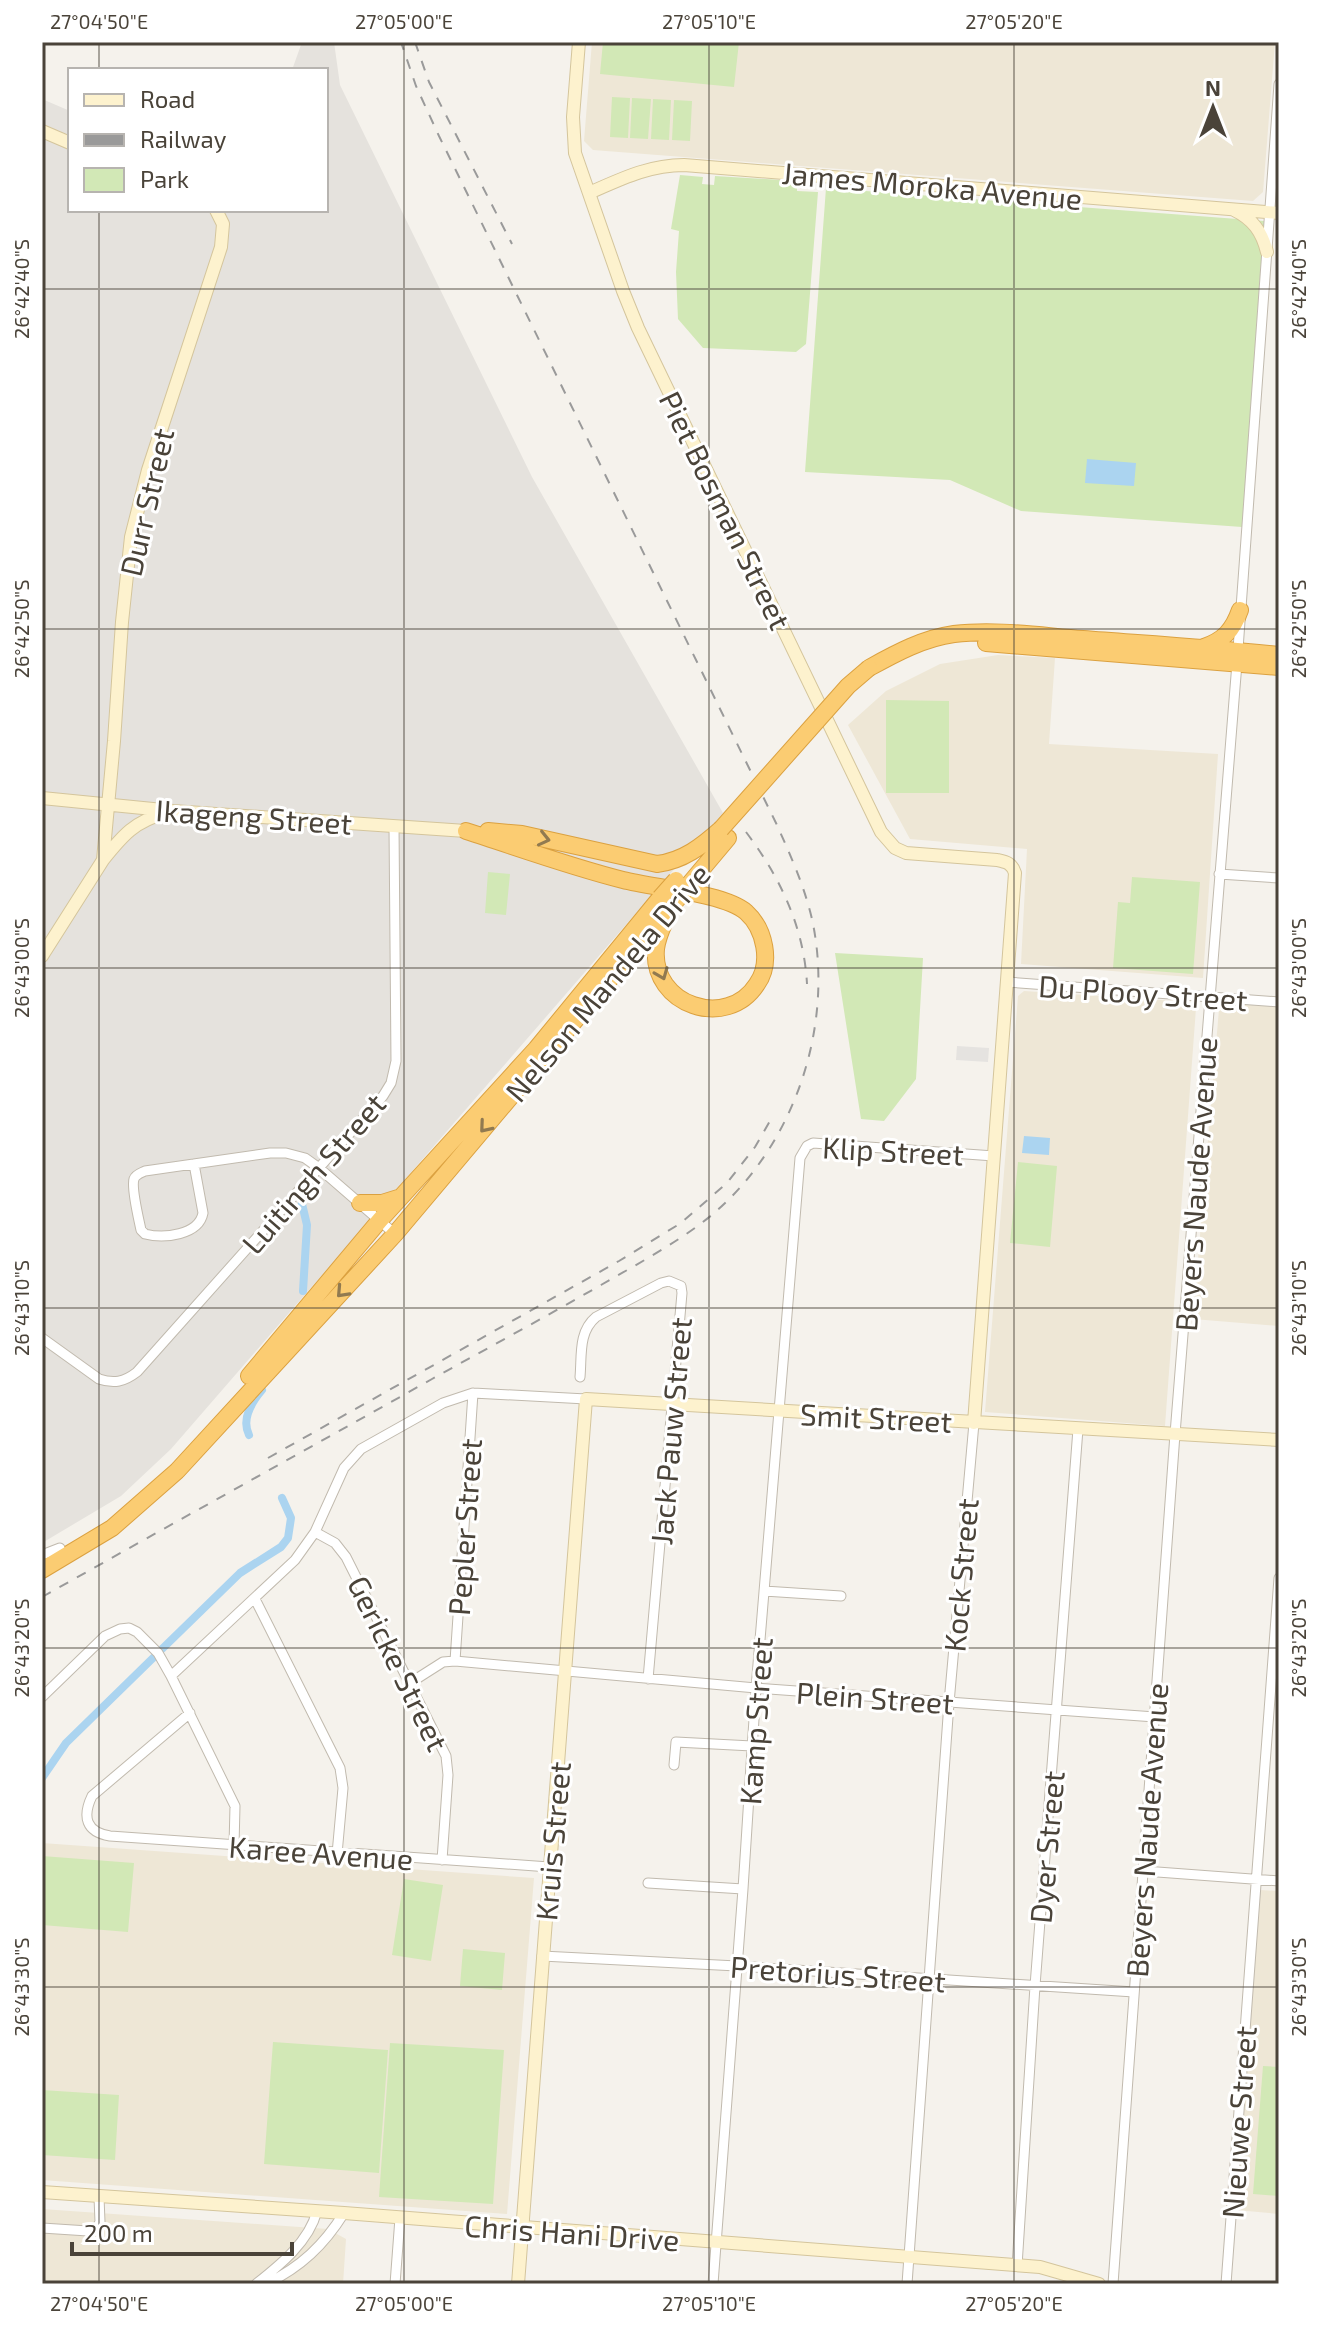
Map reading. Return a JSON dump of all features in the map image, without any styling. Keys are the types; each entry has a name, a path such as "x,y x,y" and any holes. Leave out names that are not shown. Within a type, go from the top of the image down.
{"highway":[{"path":"1202,648 1226,636 1240,610"},
{"name":"Nelson Mandela Drive","path":"42,1570 112,1528 168,1480 395,1234 724,833 871,674 913,646 939,637 970,633 1202,648 1279,667"},
{"name":"Nelson Mandela Drive","path":"871,674 922,653 979,643 1237,657 1279,655"},
{"path":"466,831 522,834 657,864 686,856 724,833"},
{"path":"466,831 622,880 718,898 747,912 758,927 765,958 759,982 742,1000 719,1009 694,1007 667,987 658,969 656,948 677,892"},
{"name":"Nelson Mandela Drive","path":"42,1556 60,1548 117,1511 173,1459 289,1331 380,1220 677,892"},
{"path":"360,1203 382,1203 401,1197"}],"street":[{"name":"Piet Bosman Street","path":"579,42 573,135 577,160 623,291 881,832 895,848 906,853 997,860 1013,867"},
{"name":"Beyers Naude Avenue","path":"1113,2284 1175,1434 1267,252 1274,212 1279,84"},
{"path":"42,131 68,142"},
{"name":"James Moroka Avenue","path":"589,193 648,168 684,165 1274,212"},
{"path":"1230,208 1246,216 1257,227 1267,252"},
{"name":"Durr Street","path":"103,860 131,537 148,470 221,247 223,224 217,212"},
{"name":"Ikageng Street","path":"42,798 173,811 466,831"},
{"path":"42,956 103,860 126,833 145,819 173,811"},
{"name":"Luitingh Street","path":"42,1338 99,1379 108,1382 127,1379 137,1372 383,1096 394,1073 394,826"},
{"name":"Kock Street","path":"907,2284 949,1703 994,1156 1013,867"},
{"path":"1219,874 1279,878"},
{"name":"Du Plooy Street","path":"1007,982 1279,1002"},
{"name":"Klip Street","path":"800,1158 807,1146 813,1143 994,1156"},
{"path":"194,1164 203,1213 201,1221 189,1231 153,1236 145,1234 139,1222 134,1179 145,1171 194,1164 286,1153 305,1158 319,1168 395,1234"},
{"name":"Kamp Street","path":"713,2284 756,1688 800,1158"},
{"name":"Jack Pauw Street","path":"580,1377 583,1336 589,1323 661,1283 669,1281 681,1286 648,1679"},
{"path":"171,1676 295,1560 315,1532 352,1456 443,1403 473,1393"},
{"name":"Smit Street","path":"473,1393 1279,1440"},
{"name":"Pepler Street","path":"455,1661 473,1393"},
{"name":"Kruis Street","path":"518,2284 586,1399"},
{"name":"Dyer Street","path":"1017,2266 1078,1429"},
{"name":"Gericke Street","path":"315,1532 335,1543 346,1557 446,1756 442,1860"},
{"name":"Nieuwe Street","path":"1226,2284 1279,1578"},
{"path":"764,1591 841,1596"},
{"path":"255,1599 340,1768 343,1788 337,1854"},
{"path":"42,1697 105,1636 120,1629 129,1628 137,1632 158,1653 171,1676 235,1806 234,1846"},
{"name":"Plein Street","path":"410,1683 443,1662 455,1661 756,1688 1155,1717"},
{"name":"Karee Avenue","path":"190,1713 92,1796 87,1814 88,1823 94,1830 110,1836 549,1867"},
{"path":"674,1765 676,1742 752,1746"},
{"path":"1144,1871 1279,1881"},
{"path":"648,1883 743,1889"},
{"name":"Pretorius Street","path":"542,1956 1134,1992"},
{"name":"Chris Hani Drive","path":"42,2192 1017,2266 1051,2270 1099,2284"},
{"path":"42,2228 96,2229 100,2222 99,2197"},
{"path":"256,2284 308,2234 317,2211"},
{"path":"266,2284 295,2269 317,2250 344,2213"},
{"path":"395,2284 400,2218"}],"shaded area":[{"path":"302,42 334,42 340,85 532,477 723,813 171,1449 121,1496 42,1543 42,99 68,110 68,212 328,212 328,68 293,68"},
{"path":"592,42 1275,42 1263,192 1253,201 593,150 584,141"},
{"path":"998,655 1055,658 1049,744 1218,754 1203,978 1021,964 1027,849 910,839 848,725 886,691 940,664"},
{"path":"1024,991 1191,1002 1196,1008 1165,1426 985,1412 1018,996"},
{"path":"1224,1003 1279,1007 1279,1326 1193,1319 1219,1009"},
{"path":"957,1046 989,1048 988,1062 956,1060"},
{"path":"42,1843 534,1878 507,2214 42,2180"},
{"path":"1260,1890 1279,1891 1279,2214 1236,2210"},
{"path":"42,2209 328,2229 346,2239 343,2284 42,2284"}],"green space":[{"path":"603,42 739,42 734,87 600,74"},
{"path":"612,97 630,98 628,138 610,137"},
{"path":"632,98 651,99 648,139 630,138"},
{"path":"653,99 671,100 669,140 651,139"},
{"path":"674,100 692,101 690,141 672,140"},
{"path":"680,175 703,177 702,184 714,185 715,176 797,181 797,191 818,192 806,344 796,352 703,348 678,319 676,272 679,231 671,229"},
{"path":"826,188 1264,221 1242,527 1021,511 950,480 805,472"},
{"path":"886,700 949,701 949,793 886,793"},
{"path":"488,872 510,874 506,915 485,913"},
{"path":"1132,877 1200,882 1193,974 1113,968 1118,902 1130,903"},
{"path":"835,953 923,958 916,1079 884,1121 861,1119"},
{"path":"1018,1162 1057,1166 1050,1247 1010,1243"},
{"path":"42,1856 134,1863 128,1932 42,1925"},
{"path":"404,1879 443,1885 431,1961 392,1955"},
{"path":"463,1949 505,1953 502,1990 460,1986"},
{"path":"273,2042 388,2050 379,2173 264,2164"},
{"path":"390,2043 504,2050 493,2204 379,2197"},
{"path":"1263,2066 1279,2067 1279,2196 1253,2194"},
{"path":"42,2090 119,2095 115,2160 42,2155"}],"water":[{"path":"1087,459 1136,463 1134,486 1085,483"},
{"path":"1024,1136 1050,1138 1049,1155 1022,1153"}],"waterway":[{"path":"302,1204 307,1225 303,1291"},
{"path":"249,1435 247,1417 262,1390"},
{"path":"162,1649 240,1573 281,1547 288,1538 291,1518 282,1498"},
{"path":"42,1778 66,1743 153,1658"}],"railway":[{"path":"42,1597 580,1297 700,1224 742,1186 766,1153 786,1118 802,1080 812,1040 818,1000 818,959 812,919 801,882 776,823 439,136 416,86 401,42"},
{"path":"415,42 429,82 512,244"},
{"path":"746,832 788,904 801,943 807,984"},
{"path":"268,1458 681,1223 727,1183 755,1147 774,1114"}]}
